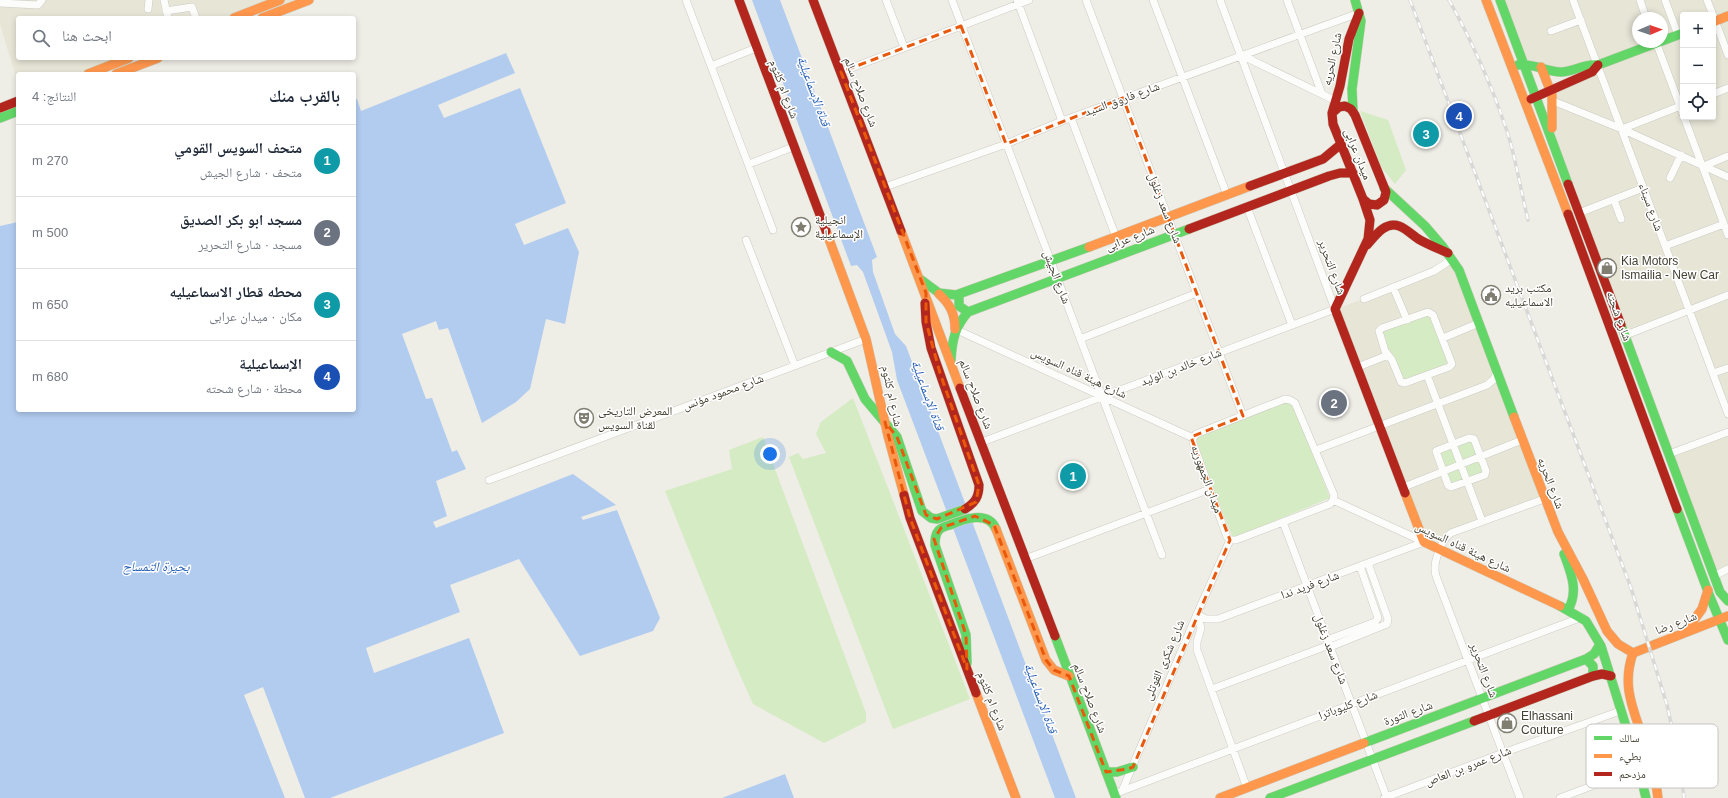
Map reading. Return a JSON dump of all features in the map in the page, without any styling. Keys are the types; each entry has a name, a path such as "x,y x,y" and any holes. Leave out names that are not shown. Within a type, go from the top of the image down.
{"main road":[{"path":"238,16 260,4 280,0"},
{"path":"267,16 309,0"},
{"name":"شارع ام كلثوم","path":"739,0 866,339 885,422 910,518 1016,798"},
{"name":"شارع صلاح سالم","path":"813,0 926,293 1069,676 1106,772 1117,794"},
{"name":"شارع الحريه","path":"1353,111 1352,89 1360,30 1359,13 1355,0"},
{"name":"شارع شحته","path":"1486,0 1709,594 1724,618 1728,640"},
{"name":"شارع شحته","path":"1500,0 1626,335 1720,592 1728,601"},
{"name":"شارع الحريه","path":"1332,113 1334,100 1341,83 1350,30 1359,13"},
{"path":"1716,18 1728,16"},
{"path":"1668,39 1680,34"},
{"path":"1524,99 1537,97 1592,72 1598,65 1642,48"},
{"path":"93,72 124,60"},
{"path":"121,72 153,60"},
{"path":"1512,68 1524,64 1533,64 1552,71 1563,72 1591,64 1598,65"},
{"path":"1541,67 1551,90 1553,101 1552,136"},
{"path":"0,108 16,102"},
{"name":"ميدان عرابى","path":"1342,106 1348,107 1353,111 1384,188 1386,196 1384,200 1377,205 1369,204 1363,199 1333,124 1332,113 1336,108 1342,106"},
{"path":"0,118 16,112"},
{"name":"شارع عرابى","path":"939,294 946,296 959,295 1116,237 1323,159 1341,144"},
{"name":"شارع عرابى","path":"968,312 1335,174 1353,173"},
{"name":"شارع الحريه","path":"1384,188 1432,232 1450,256 1464,282 1544,499 1558,532 1583,579 1607,630 1618,644 1633,653"},
{"path":"1335,309 1365,248 1370,230 1368,211 1363,199"},
{"path":"1365,248 1380,230 1390,225 1395,225 1400,226 1429,245 1450,256"},
{"path":"920,279 948,302 953,312 955,329 951,362"},
{"path":"831,352 847,361 864,399 894,432 900,444 922,511 931,518 936,519 972,506 979,496 980,485 931,348 926,322 926,293"},
{"path":"955,329 958,322 968,312 959,306 959,295"},
{"name":"شارع التحرير","path":"1335,309 1424,542"},
{"path":"967,669 968,655 966,635 935,545 936,534 941,528 975,516 986,519 994,525 1046,660 1054,670 1069,676"},
{"path":"1558,532 1575,588 1575,597 1568,610"},
{"name":"شارع هيئة قناه السويس","path":"1424,542 1582,617"},
{"path":"1685,632 1699,614 1709,594 1720,592"},
{"path":"1582,617 1590,626 1600,646 1611,676 1624,724"},
{"name":"شارع رضا","path":"1633,653 1724,618"},
{"name":"شارع الثورة","path":"1220,798 1586,659 1594,654 1600,646"},
{"path":"1633,653 1627,672 1629,693 1638,724"},
{"path":"1586,659 1591,662 1594,667 1593,676"},
{"path":"1270,798 1593,676 1602,674 1611,676"},
{"path":"1617,696 1629,693"},
{"path":"1106,772 1117,772 1133,766"},
{"path":"1644,788 1646,798"},
{"path":"1656,788 1658,798"}],"street":[{"path":"0,3 38,5 42,0"},
{"path":"148,10 149,0"},
{"path":"164,0 167,14 192,7 195,16"},
{"path":"686,0 773,230"},
{"path":"886,0 904,47"},
{"name":"شارع الجيش","path":"952,0 1162,555"},
{"path":"841,72 962,26 1017,2 1029,0"},
{"name":"شارع سعد زغلول","path":"1086,0 1243,416"},
{"path":"1153,0 1227,195"},
{"name":"شارع التحرير","path":"1220,0 1286,173 1335,309"},
{"path":"1287,0 1322,94"},
{"name":"شارع سيناء","path":"1573,0 1728,414"},
{"path":"1640,0 1644,12"},
{"path":"1665,0 1680,32"},
{"path":"1707,0 1712,12"},
{"path":"1017,2 1062,121"},
{"name":"شارع فاروق السيد","path":"885,186 1006,144 1062,121 1182,76 1359,13"},
{"path":"1551,32 1581,20"},
{"path":"1716,23 1728,55"},
{"path":"711,66 756,48"},
{"path":"1660,48 1680,102"},
{"path":"1241,55 1334,100"},
{"path":"1716,93 1728,88"},
{"path":"1553,101 1622,129 1728,177"},
{"path":"1622,129 1680,105"},
{"path":"1071,118 1116,237"},
{"path":"1685,120 1728,235"},
{"path":"749,164 793,146"},
{"path":"1670,178 1681,155"},
{"path":"1703,165 1728,156"},
{"path":"1579,213 1644,188"},
{"path":"1614,200 1621,219"},
{"path":"1247,207 1292,325"},
{"path":"1665,246 1724,224"},
{"path":"746,240 794,366"},
{"path":"1364,298 1434,271 1450,256"},
{"path":"1393,287 1406,320"},
{"path":"1080,339 1197,293"},
{"path":"1626,335 1728,295"},
{"name":"شارع خالد بن الوليد","path":"982,442 1335,309"},
{"path":"1428,312 1432,313 1443,338 1451,366 1427,375 1401,382 1379,333 1380,329 1428,312"},
{"path":"1443,338 1479,323"},
{"name":"شارع هيئة قناه السويس","path":"955,329 1193,438"},
{"name":"شارع محمود مؤنس","path":"489,480 866,339"},
{"path":"1358,367 1388,355"},
{"path":"1713,373 1728,368"},
{"path":"1316,450 1488,385 1494,379 1497,372"},
{"path":"1427,375 1482,521"},
{"name":"ميدان الجمهوريه","path":"1230,540 1227,537 1193,443 1193,438 1196,434 1285,399 1295,403 1334,494 1333,500"},
{"path":"1670,454 1728,432"},
{"path":"1473,438 1480,457 1486,471 1485,475 1451,487 1448,485 1436,451 1473,438"},
{"path":"1404,487 1522,440"},
{"path":"1025,559 1210,489"},
{"path":"1440,549 1446,537 1451,532 1544,499"},
{"path":"1230,540 1236,540 1330,504 1333,500"},
{"name":"شارع هيئة قناه السويس","path":"1333,500 1424,542"},
{"name":"شارع سعد زغلول","path":"1283,522 1386,798"},
{"name":"شارع شكرى القوتلى","path":"1117,794 1133,766 1230,540"},
{"name":"شارع فريد ندا","path":"1197,614 1206,620 1218,619 1424,542"},
{"name":"شارع التحرير","path":"1440,549 1435,562 1435,572 1520,798"},
{"path":"1714,576 1726,570 1728,561"},
{"path":"1212,689 1329,644 1387,624 1388,619 1368,563"},
{"path":"1329,644 1375,622 1378,618 1360,566"},
{"path":"1197,614 1201,628 1197,642 1197,650 1247,788"},
{"name":"شارع كليوباترا","path":"1117,794 1351,703 1582,617"},
{"name":"شارع عمرو بن العاص","path":"1386,798 1503,753 1620,711"},
{"path":"1560,798 1586,788"}],"highlighted area":[{"path":"961,26 1006,144 1123,98 1243,416 1191,437 1230,540 1133,767 1106,772 1069,676 1054,670 1046,660 994,525 975,516 941,528 934,539 966,635 967,669 910,518 885,422 897,437 926,515 937,519 976,502 979,485 940,373 926,322 926,293 841,72"}],"shaded area":[{"path":"0,0 296,0 253,16 16,16 16,60 137,60 105,72 16,72 16,77 0,24"},
{"path":"1500,0 1728,0 1728,414 1689,310 1626,335 1552,136 1552,92 1592,72 1528,63"},
{"path":"1452,259 1543,499 1453,531 1440,549 1424,542 1337,309 1435,271"},
{"path":"1728,433 1728,570 1714,575 1670,454"}],"green space":[{"path":"1360,111 1388,120 1406,170 1395,184 1381,167"},
{"path":"1430,312 1452,364 1401,382 1380,329"},
{"path":"853,398 970,699 893,729 789,457 798,453 803,459 826,453 816,434 821,422"},
{"path":"1292,400 1330,498 1233,538 1194,439"},
{"path":"763,437 866,713 866,722 824,743 753,704 733,659 665,491 732,469 729,450"},
{"path":"1469,438 1486,471 1453,487 1436,451"}],"water":[{"name":"قناة الإسماعيلية","path":"752,0 780,0 877,257 872,260 873,272 895,334 906,346 1076,798 1055,798 897,380 892,352 863,272 857,265 851,266"},
{"name":"بحيرة التمساح","path":"506,53 515,73 438,105 444,118 520,88 566,203 515,224 524,245 568,228 579,252 565,324 546,319 530,389 516,402 482,423 448,328 439,330 436,321 402,334 426,399 432,398 452,452 457,450 466,469 436,481 447,516 433,522 436,528 573,474 616,505 581,517 583,520 617,510 660,618 653,631 580,656 519,559 450,585 460,612 366,648 374,673 469,638 504,733 330,798 305,798 263,687 244,695 285,798 0,798 0,226 16,222 16,412 356,412 356,99 361,111"},
{"path":"785,774 794,798 722,798"}],"railway":[{"path":"1410,0 1631,588 1667,705 1671,724"},
{"path":"1449,0 1466,31 1495,97 1513,153 1528,220"},
{"path":"1683,788 1684,798"}],"traffic: fast":[{"path":"1353,111 1352,89 1361,21 1355,0"},
{"path":"1500,0 1568,184"},
{"path":"1668,39 1680,34"},
{"path":"1518,65 1529,65 1556,72 1566,72 1589,65 1598,65 1643,48"},
{"path":"0,118 16,112"},
{"path":"1384,188 1425,226 1443,247 1459,270 1514,417"},
{"path":"951,360 955,334 960,323 968,312 1189,229"},
{"path":"920,279 939,293 956,295 1089,247"},
{"path":"959,295 959,306 968,312"},
{"path":"1621,325 1720,592 1728,601"},
{"path":"831,352 847,361 865,399 897,437 922,511 931,518 937,519 965,509"},
{"path":"1677,509 1728,640"},
{"path":"967,663 966,635 935,545 936,537 940,529 943,527 962,520 975,518 987,520 992,523 996,529"},
{"path":"1564,554 1573,582 1573,596 1568,610"},
{"path":"1560,606 1586,621 1601,646 1625,724"},
{"path":"1055,636 1116,798"},
{"path":"1364,743 1586,659 1594,654 1599,646"},
{"path":"1586,659 1593,666 1593,676"},
{"path":"1270,798 1474,721"},
{"path":"1106,772 1117,772 1133,767"},
{"path":"1644,788 1646,798"}],"traffic: slow":[{"path":"239,16 280,0"},
{"path":"267,16 309,0"},
{"path":"1486,0 1568,214"},
{"path":"1716,21 1728,16"},
{"path":"93,72 124,60"},
{"path":"121,72 153,60"},
{"path":"1541,67 1552,95 1552,128"},
{"path":"1089,247 1250,186"},
{"path":"826,231 866,339 888,436 904,495"},
{"path":"901,231 960,388"},
{"path":"939,294 951,310 955,329"},
{"path":"1514,417 1558,532 1583,579 1607,631 1618,644 1633,653"},
{"path":"1405,493 1424,542 1560,606"},
{"path":"996,529 1046,660 1054,670 1069,676"},
{"path":"1686,631 1702,609 1708,590"},
{"path":"1633,653 1728,616"},
{"path":"1633,653 1628,677 1630,698 1638,724"},
{"path":"976,693 1016,798"},
{"path":"1220,798 1364,743"},
{"path":"1657,788 1658,798"}],"traffic: jam":[{"path":"739,0 826,231"},
{"path":"813,0 901,231"},
{"path":"1332,113 1340,86 1349,39 1359,13"},
{"path":"1531,99 1592,72 1598,65"},
{"path":"0,108 16,102"},
{"path":"1345,106 1351,109 1355,115 1386,192 1384,200 1377,205 1369,204 1363,199 1333,124 1332,113 1339,107 1345,106"},
{"path":"1250,186 1323,159 1341,144"},
{"path":"1189,229 1329,176 1340,173 1353,173"},
{"path":"1568,184 1621,325"},
{"path":"1363,199 1370,220 1368,239 1335,309 1405,493"},
{"path":"1568,214 1677,509"},
{"path":"1367,245 1385,227 1394,225 1402,227 1420,240 1448,253"},
{"path":"925,303 926,322 931,348 979,485 976,499 965,509"},
{"path":"960,388 1055,636"},
{"path":"904,495 910,518 976,693"},
{"path":"1474,721 1593,676 1602,674 1611,676"}],"place":[{"name":"الإسماعيلية","path":"1459,116"},
{"name":"محطه قطار الاسماعيليه","path":"1426,134"},
{"name":"انجيلية الإسماعيلية","path":"801,227"},
{"name":"Kia Motors Ismailia - New Car","path":"1607,268"},
{"name":"مكتب بريد الاسماعيليه","path":"1491,295"},
{"name":"مسجد ابو بكر الصديق","path":"1334,403"},
{"name":"المعرض التاريخى لقناة السويس","path":"584,418"},
{"name":"متحف السويس القومي","path":"1073,476"},
{"name":"Elhassani Couture","path":"1507,723"}]}
